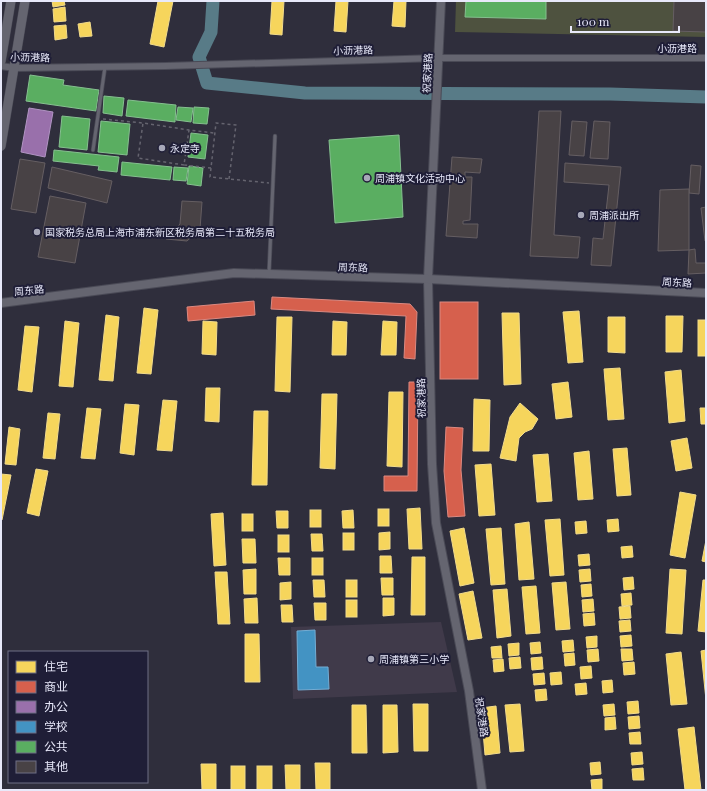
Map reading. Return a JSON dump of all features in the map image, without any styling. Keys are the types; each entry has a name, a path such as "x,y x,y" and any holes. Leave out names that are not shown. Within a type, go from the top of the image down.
{"main road":[{"path":"1,61 11,1"},
{"path":"1,146 25,1"}],"street":[{"name":"祝家港路","path":"441,1 428,279 432,464 436,523 469,691 482,790"},
{"name":"小沥港路","path":"1,66 14,68 165,66 438,58 706,58"},
{"name":"周东路","path":"1,303 234,273 428,279 706,293"}],"lane":[{"path":"93,150 105,67"},
{"path":"269,274 275,136"}],"path":[{"path":"98,118 215,133"},
{"path":"143,123 138,158 211,168"},
{"path":"229,179 236,125 216,123 210,177 273,184"},
{"path":"184,165 189,130"}],"shaded area":[{"name":"周浦镇第三小学","path":"441,622 457,692 293,699 291,627"}],"green space":[{"path":"456,1 706,1 706,37 455,32"}],"building: 住宅":[{"path":"52,1 64,1 65,5 53,7"},
{"path":"158,1 173,1 164,47 150,44"},
{"path":"272,1 284,1 282,35 270,34"},
{"path":"336,1 348,1 346,32 334,31"},
{"path":"394,1 406,1 405,27 392,26"},
{"path":"65,7 66,21 54,22 53,9"},
{"path":"90,22 92,36 80,37 78,24"},
{"path":"66,25 67,38 55,40 54,26"},
{"path":"144,308 158,310 151,374 137,373"},
{"path":"579,311 583,362 568,363 563,312"},
{"path":"502,313 519,313 521,384 504,385"},
{"path":"106,315 119,317 113,381 99,380"},
{"path":"666,316 683,316 682,352 666,352"},
{"path":"277,317 292,317 290,392 275,391"},
{"path":"608,317 625,317 625,353 608,352"},
{"path":"698,320 706,320 706,356 698,356"},
{"path":"65,321 79,323 73,387 59,386"},
{"path":"203,321 217,322 216,355 202,354"},
{"path":"333,321 347,322 346,355 332,355"},
{"path":"383,321 397,322 396,355 381,355"},
{"path":"25,326 39,327 32,392 18,390"},
{"path":"620,368 624,419 608,420 604,369"},
{"path":"681,370 685,421 669,423 665,372"},
{"path":"568,382 572,417 556,419 552,384"},
{"path":"206,388 220,388 219,422 205,421"},
{"path":"389,392 403,392 402,467 387,466"},
{"path":"322,394 337,394 335,469 320,468"},
{"path":"474,399 490,400 489,451 473,451"},
{"path":"163,400 177,401 172,451 157,450"},
{"path":"520,403 538,419 532,429 525,432 519,438 516,461 500,458 510,417"},
{"path":"125,404 139,405 134,455 120,453"},
{"path":"87,408 101,409 95,459 81,458"},
{"path":"700,408 706,408 706,424 701,424"},
{"path":"254,411 268,411 267,485 252,485"},
{"path":"48,413 60,414 55,459 43,458"},
{"path":"9,427 20,429 16,465 5,464"},
{"path":"687,438 692,468 676,471 671,441"},
{"path":"627,448 631,495 617,496 613,449"},
{"path":"589,451 593,499 578,500 574,453"},
{"path":"548,454 552,501 537,502 533,455"},
{"path":"491,464 495,515 479,516 475,465"},
{"path":"36,469 48,471 39,516 27,513"},
{"path":"1,474 11,475 2,520 1,520"},
{"path":"680,492 696,495 685,558 670,555"},
{"path":"420,508 422,549 409,549 407,509"},
{"path":"378,509 389,509 389,526 378,526"},
{"path":"310,510 321,510 321,527 310,527"},
{"path":"353,510 354,528 343,528 342,511"},
{"path":"276,511 288,511 288,528 277,528"},
{"path":"223,513 226,565 214,566 211,514"},
{"path":"242,514 253,514 253,531 242,531"},
{"path":"560,519 564,575 550,576 545,520"},
{"path":"618,519 619,531 608,532 607,520"},
{"path":"586,521 587,533 576,534 575,522"},
{"path":"529,522 534,579 519,580 515,524"},
{"path":"464,528 474,583 460,586 450,531"},
{"path":"501,528 505,584 491,585 486,529"},
{"path":"390,532 390,549 379,550 379,533"},
{"path":"343,533 354,533 354,550 343,550"},
{"path":"311,534 322,534 323,551 312,551"},
{"path":"278,535 289,535 289,552 278,552"},
{"path":"242,539 255,539 256,563 243,563"},
{"path":"706,540 706,562 702,561"},
{"path":"632,546 633,557 622,558 621,547"},
{"path":"589,554 590,565 579,566 578,555"},
{"path":"380,556 391,556 392,573 380,573"},
{"path":"412,557 425,557 425,615 411,615"},
{"path":"278,558 290,558 290,575 279,575"},
{"path":"312,558 323,558 323,575 312,575"},
{"path":"256,569 256,594 244,594 243,570"},
{"path":"590,569 591,581 580,582 579,570"},
{"path":"670,569 686,570 682,634 666,633"},
{"path":"215,572 227,572 230,624 218,624"},
{"path":"633,577 634,589 624,590 623,578"},
{"path":"381,578 393,578 393,595 382,595"},
{"path":"313,580 324,580 325,597 314,597"},
{"path":"346,580 357,580 357,597 346,597"},
{"path":"703,580 706,580 706,632 698,631"},
{"path":"291,582 291,599 280,600 280,583"},
{"path":"566,582 570,629 556,630 552,583"},
{"path":"591,584 592,596 582,597 581,585"},
{"path":"536,586 540,633 526,634 522,587"},
{"path":"507,589 511,636 497,638 493,590"},
{"path":"473,591 482,638 468,640 459,594"},
{"path":"631,593 632,605 622,606 621,594"},
{"path":"257,598 258,623 245,623 244,599"},
{"path":"383,598 394,598 394,615 383,616"},
{"path":"593,599 594,611 583,612 582,600"},
{"path":"346,600 357,600 357,617 346,617"},
{"path":"314,603 326,603 326,620 315,620"},
{"path":"281,605 292,605 293,622 282,622"},
{"path":"630,606 631,618 620,619 619,607"},
{"path":"594,613 595,625 584,626 583,614"},
{"path":"630,620 631,631 620,632 619,621"},
{"path":"245,634 259,634 260,682 245,682"},
{"path":"631,635 632,646 621,647 620,636"},
{"path":"597,636 597,647 587,648 586,637"},
{"path":"573,640 574,651 563,652 562,641"},
{"path":"540,642 541,653 531,654 530,643"},
{"path":"519,643 519,655 509,656 508,644"},
{"path":"501,646 502,658 492,658 491,647"},
{"path":"598,649 599,661 588,662 587,650"},
{"path":"621,649 632,649 633,660 622,661"},
{"path":"706,650 706,700 701,651"},
{"path":"681,652 687,704 671,705 666,654"},
{"path":"574,653 575,665 565,666 564,654"},
{"path":"520,657 521,668 510,669 509,658"},
{"path":"542,657 543,669 532,670 531,658"},
{"path":"503,659 504,671 494,672 493,660"},
{"path":"634,662 635,674 624,675 623,663"},
{"path":"591,666 592,678 581,679 580,667"},
{"path":"561,672 562,684 551,685 550,673"},
{"path":"544,673 545,684 534,685 533,674"},
{"path":"612,680 613,692 603,693 602,681"},
{"path":"586,683 587,694 576,695 575,684"},
{"path":"546,689 547,700 536,701 535,690"},
{"path":"638,701 639,713 628,714 627,702"},
{"path":"413,704 428,704 428,751 414,751"},
{"path":"520,704 524,751 510,752 505,705"},
{"path":"614,704 615,715 604,716 603,705"},
{"path":"352,705 366,705 367,753 352,753"},
{"path":"383,705 397,705 398,752 383,753"},
{"path":"496,706 500,753 485,755 481,708"},
{"path":"639,716 640,728 629,729 628,717"},
{"path":"615,717 616,729 605,730 605,718"},
{"path":"694,727 701,790 685,790 678,729"},
{"path":"640,732 641,744 630,744 629,733"},
{"path":"642,752 643,764 632,765 631,753"},
{"path":"600,762 601,774 591,775 590,763"},
{"path":"315,763 330,763 330,790 316,790"},
{"path":"201,764 216,764 216,790 202,790"},
{"path":"285,765 300,765 300,790 286,790"},
{"path":"231,766 245,766 245,790 231,790"},
{"path":"257,766 272,766 272,790 257,790"},
{"path":"643,768 644,780 633,780 632,769"},
{"path":"602,779 602,790 592,790 591,780"}],"building: 商业":[{"path":"272,297 410,304 417,312 415,359 404,358 406,316 271,309"},
{"path":"254,301 255,315 188,321 187,307"},
{"path":"440,302 478,302 478,379 440,379"},
{"path":"409,382 418,382 417,491 384,491 384,476 408,476"},
{"path":"446,427 463,428 461,470 465,516 448,517 444,471"}],"building: 办公":[{"path":"29,108 53,112 45,157 21,152"}],"building: 学校":[{"path":"315,630 316,667 328,667 329,689 298,690 297,631"}],"building: 公共":[{"path":"466,1 546,1 546,19 465,17"},
{"path":"30,75 64,80 63,85 99,90 96,111 26,101"},
{"path":"104,96 124,98 122,116 103,113"},
{"path":"128,100 176,105 175,122 126,116"},
{"path":"178,107 193,108 191,122 176,120"},
{"path":"194,107 209,108 207,124 193,123"},
{"path":"62,116 90,119 87,150 59,147"},
{"path":"101,121 130,124 127,155 98,152"},
{"path":"191,133 208,135 205,159 188,157"},
{"name":"周浦镇文化活动中心","path":"399,135 403,217 335,223 329,140"},
{"path":"54,150 119,157 117,172 98,170 99,166 53,161"},
{"path":"122,162 172,167 170,180 121,175"},
{"path":"189,166 203,168 201,186 187,184"},
{"path":"174,167 188,168 186,181 173,180"}],"building: 其他":[{"path":"674,1 706,1 706,32 673,31"},
{"path":"539,111 561,111 554,235 580,237 578,258 530,256"},
{"path":"572,121 587,122 584,156 569,155"},
{"path":"594,121 610,122 608,159 590,158"},
{"path":"452,157 482,159 480,173 465,172 465,177 472,177 470,220 463,221 463,224 478,224 477,238 446,236"},
{"path":"20,159 45,163 36,213 11,209"},
{"path":"565,163 621,167 611,266 591,265 593,238 603,239 609,185 564,182"},
{"path":"691,165 701,166 699,194 689,193"},
{"path":"52,167 112,181 107,203 48,188"},
{"path":"689,189 689,250 658,251 660,190"},
{"path":"50,196 86,203 75,263 38,257"},
{"path":"182,201 202,202 200,229 187,241 166,239 180,224"},
{"path":"706,207 706,241 705,241 701,208"},
{"path":"695,249 696,263 706,263 706,273 688,274 689,250"}],"waterway":[{"path":"213,1 211,32 199,57 207,83 305,93 610,94 706,97"}],"place":[{"name":"永定寺","path":"162,148"},
{"name":"周浦镇文化活动中心","path":"367,178"},
{"name":"周浦派出所","path":"581,215"},
{"name":"国家税务总局上海市浦东新区税务局第二十五税务局","path":"37,232"},
{"name":"周浦镇第三小学","path":"371,659"}]}
